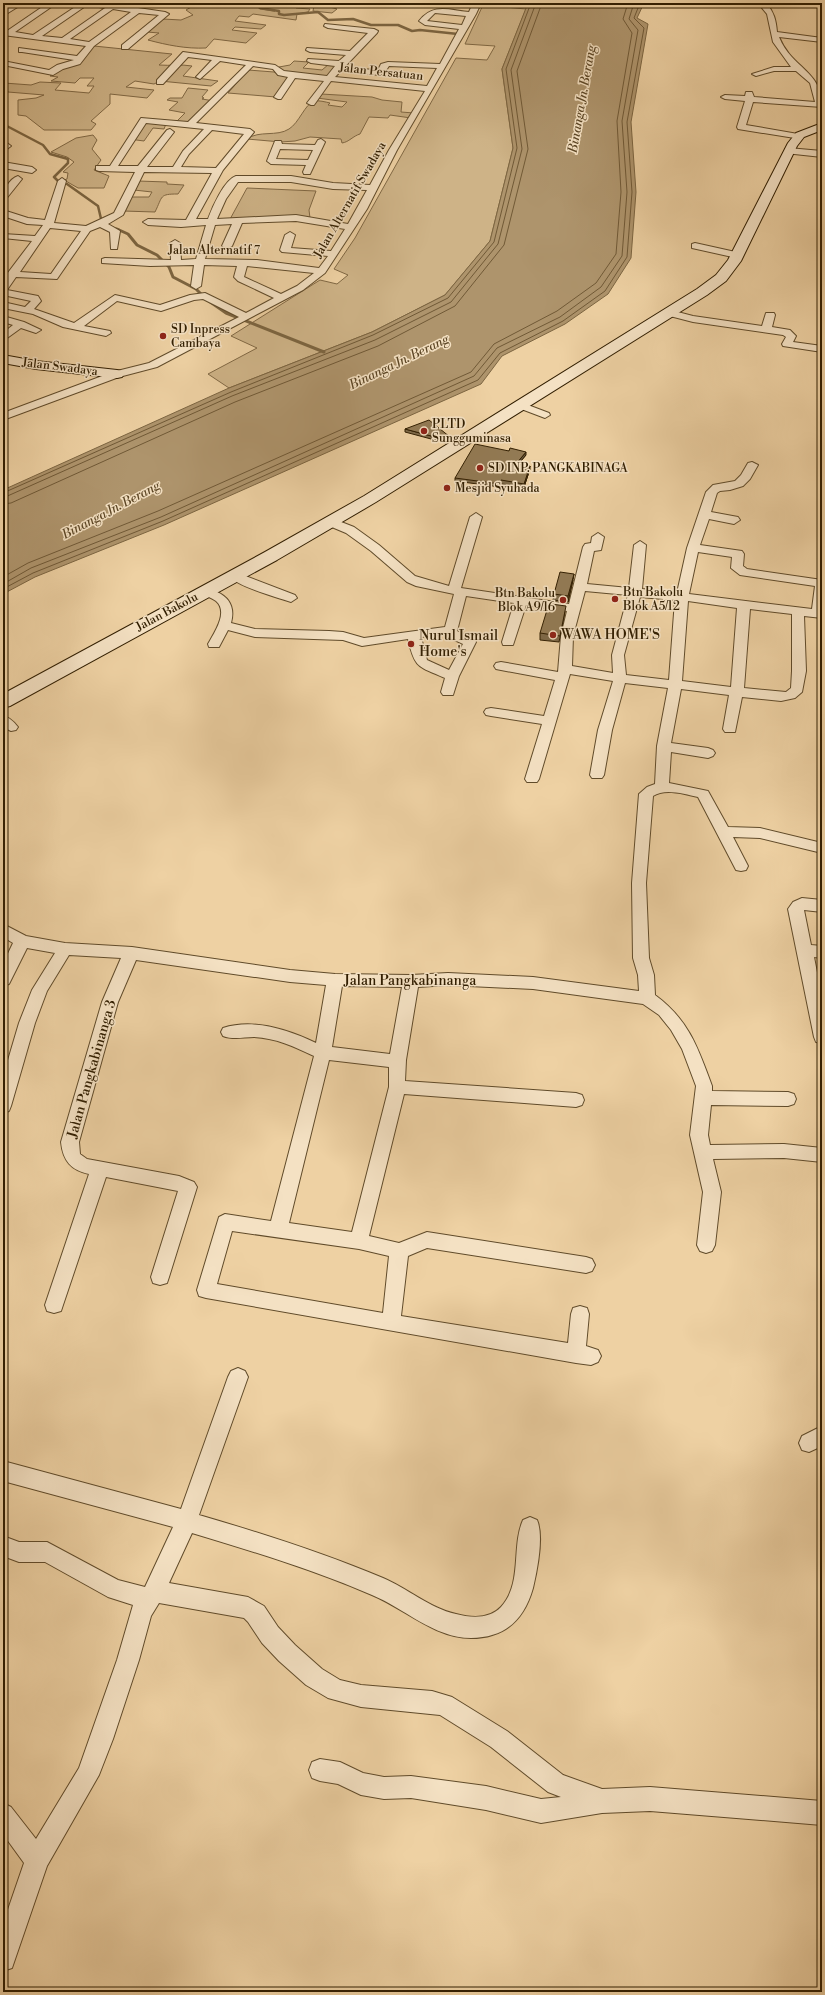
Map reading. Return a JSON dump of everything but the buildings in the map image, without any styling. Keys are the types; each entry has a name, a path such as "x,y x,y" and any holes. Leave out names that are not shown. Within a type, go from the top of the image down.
{"main road":[{"path":"798,137 822,126"},
{"name":"Jalan Bakolu","path":"3,702 331,522 675,314 721,278 737,255 788,151 798,137"},
{"name":"Jalan Swadaya","path":"3,359 36,365 118,374"}],"street":[{"path":"3,14 20,3"},
{"path":"5,32 53,3"},
{"path":"36,36 85,3 113,5 165,14 124,47"},
{"name":"Jalan Alternatif Swadaya","path":"3,417 118,374 130,372 166,359 300,288 322,271 350,227 354,216 373,188 477,3"},
{"path":"725,97 750,96 821,105 815,86 806,75 797,69 774,34 772,14 762,3"},
{"path":"64,40 113,5"},
{"path":"38,81 60,67 74,63 91,44 138,10"},
{"path":"464,27 425,23 423,21 431,12 435,11 472,14"},
{"path":"311,102 330,79 343,69 352,53 374,31 328,26"},
{"path":"5,32 91,44"},
{"path":"774,34 822,40"},
{"path":"326,51 330,44"},
{"path":"22,50 79,59"},
{"path":"310,50 352,53"},
{"name":"Jalan Persatuan","path":"160,82 186,54 275,67 281,72 293,75 430,88"},
{"path":"3,63 15,56"},
{"path":"200,77 218,59"},
{"path":"311,61 343,69 380,73 384,66 388,64 441,66"},
{"path":"3,63 50,73"},
{"path":"193,126 191,124 251,64"},
{"path":"756,74 774,69 797,69"},
{"path":"278,97 293,75"},
{"path":"750,96 741,127 798,137"},
{"path":"112,169 144,120 250,132 219,170 198,205 190,222"},
{"path":"176,170 180,160 200,140 209,128"},
{"path":"3,213 27,221 87,229 112,219 118,215 137,179 140,169 170,132"},
{"path":"3,143 7,146 3,149"},
{"path":"303,181 320,145 277,144 272,161 311,163"},
{"path":"788,151 822,154"},
{"path":"3,166 32,170"},
{"path":"99,168 219,170"},
{"path":"196,286 199,262 213,222 223,198 236,179 278,178 333,186 373,188"},
{"path":"3,197 18,179"},
{"path":"27,310 36,301 35,298 3,291 12,274 49,224 62,181"},
{"path":"148,222 181,224 190,222 304,219 350,227"},
{"path":"227,246 238,221"},
{"path":"100,224 115,231 114,247"},
{"path":"12,274 54,277 87,229"},
{"path":"7,230 39,239"},
{"path":"290,235 285,250 334,254"},
{"path":"175,243 176,262"},
{"path":"695,246 737,255"},
{"name":"Jalan Alternatif 7","path":"105,261 150,263 243,262 322,271"},
{"path":"243,262 239,277 240,279 282,298"},
{"path":"76,327 115,298 161,308 193,297 205,296 245,316"},
{"path":"3,305 27,310 76,327 106,333"},
{"path":"675,314 789,333 792,336 782,354"},
{"path":"766,329 770,315"},
{"path":"3,319 36,330"},
{"path":"3,338 20,324"},
{"path":"787,344 822,349"},
{"path":"524,406 545,415"},
{"path":"662,788 664,746 675,684 682,596 693,548 710,497 715,489 730,488 736,485 746,477 752,465"},
{"path":"705,515 734,520"},
{"path":"450,632 458,591 476,517"},
{"path":"331,522 350,530 380,552 411,579 425,584 458,591 574,608"},
{"path":"532,779 564,673 567,636 589,548 597,547 598,537"},
{"path":"597,774 605,730 620,678 618,655 635,593 640,545"},
{"path":"580,587 682,596 820,614 821,583 744,572 737,568 736,564 738,554 693,548"},
{"path":"235,576 249,583 291,598"},
{"path":"206,591 222,600 226,606 225,625 214,644"},
{"path":"508,642 522,601"},
{"path":"730,729 737,690 744,604"},
{"path":"501,666 737,690 780,697 794,693 797,689 799,671 798,611"},
{"path":"225,625 255,633 338,636 359,639 362,642 443,630 450,632 470,642 452,676 448,692"},
{"path":"414,635 419,658 422,664 452,676"},
{"path":"491,712 550,721"},
{"path":"664,746 708,753"},
{"path":"647,998 646,974 641,958 640,874 646,794 655,788 692,791 703,794 741,866"},
{"path":"724,832 760,833 822,848"},
{"path":"822,906 802,904 796,909 804,950 818,1000 822,1037"},
{"name":"Jalan Pangkabinanga","path":"3,930 22,941 65,949 132,953 290,976 335,980 411,981 448,979 533,983 647,998 665,1011 677,1026 690,1048 704,1086 699,1135 712,1192 706,1245"},
{"path":"3,980 22,941"},
{"path":"3,1106 29,1017 40,990 65,949"},
{"path":"804,950 822,952"},
{"name":"Jalan Pangkabinanga 3","path":"132,953 124,967 110,1002 70,1142 70,1153 76,1162 82,1166 179,1183 188,1187 160,1277"},
{"path":"278,1230 323,1053 335,980"},
{"path":"359,1241 397,1087 398,1062 411,981"},
{"path":"230,1032 255,1031 275,1034 293,1039 323,1053 398,1062"},
{"path":"397,1087 576,1100"},
{"path":"702,1098 788,1099"},
{"path":"703,1152 784,1151 822,1155"},
{"path":"54,1306 100,1169"},
{"path":"580,1314 583,1355 391,1324 206,1290 225,1222 359,1241 399,1251 427,1240 586,1265"},
{"path":"391,1324 399,1251"},
{"path":"3,1959 37,1860 88,1775 102,1739 128,1660 141,1611 151,1594 187,1520 238,1377"},
{"path":"3,1471 187,1520 309,1560 380,1587 450,1624 466,1628 485,1626 499,1622 513,1611 524,1581 530,1527"},
{"path":"3,1546 19,1552 47,1552 115,1590 248,1608 256,1614 270,1635 287,1653 314,1677 336,1690 361,1696 432,1702 444,1705 499,1740 556,1784 602,1801"},
{"path":"320,1770 340,1773 361,1784 384,1788 412,1787 486,1798 541,1811 567,1808 602,1801 650,1799 822,1813"},
{"path":"3,1815 37,1860"}],"shaded area":[{"path":"198,3 254,3 260,9 275,11 260,7 257,3 316,3 337,9 332,13 313,11 314,5 297,5 296,8 310,9 308,12 297,14 296,20 253,14 249,17 239,16 235,21 266,25 261,29 235,27 232,30 257,33 246,43 214,39 206,48 191,48 162,44 148,40 159,33 147,32 163,19 181,20 193,15 186,10"},
{"path":"483,5 526,9 502,69 513,148 490,241 445,295 372,332 229,388 208,374 257,348 231,336 320,280 337,284 348,275 334,269 355,238 456,58 487,60 495,46 465,44"},
{"path":"94,46 172,54 159,65 192,66 183,76 218,81 211,86 160,81 154,84 135,81 126,87 154,90 147,98 110,94 110,104 91,121 96,124 91,130 44,130 26,116 18,115 18,100 36,98 44,95 8,92 4,83 31,85 40,82 61,83 55,90 89,93 94,86 87,86 94,78 80,78 75,83 51,81 58,77 50,76 60,69 74,64"},
{"path":"294,61 309,62 303,68 322,70 329,64 339,65 329,78 281,71 279,67 290,65"},
{"path":"248,70 274,72 290,76 276,97 228,93"},
{"path":"188,88 208,90 202,99 214,101 188,126 175,123 185,113 169,110 178,102 167,100 170,98 182,98"},
{"path":"321,94 372,97 382,100 402,102 401,112 414,113 411,118 390,115 388,118 369,117 360,134 342,143 341,139 310,137 295,141 281,142 247,139 252,136 279,133 289,129 296,123 308,106 314,101 330,103 328,105 342,107 347,102 317,98"},
{"path":"142,120 166,124 164,129 153,128 144,141 129,139"},
{"path":"93,135 97,140 92,149 101,160 94,170 109,176 104,188 78,188 64,180 67,179 68,173 63,172 74,162 67,157 51,152 76,138"},
{"path":"138,181 167,182 167,184 184,185 178,194 164,195 155,212 123,211 131,197 149,197 152,192 134,190"},
{"path":"247,188 316,191 309,210 310,218 229,221"}],"water":[{"name":"Binanga Jn. Berang","path":"528,3 644,3 637,18 648,24 631,122 636,192 631,258 608,294 565,324 502,356 481,384 164,525 35,577 3,594 3,490 229,388 372,332 445,295 490,241 513,148 502,69"}],"waterway":[{"path":"255,3 260,8 279,11 279,14 284,15 318,12 328,20 353,19 371,25 398,25 412,31 420,30 458,34"},
{"path":"3,124 43,145 50,154 68,159 68,163 54,177 59,182"},
{"path":"67,184 98,206 102,223"},
{"path":"111,227 119,230"},
{"path":"117,229 128,234 137,245 157,255 169,267 173,277 196,289 206,299 226,313 324,352"}],"place":[{"name":"SD Inpress Cambaya","path":"163,336"},
{"name":"PLTD Sungguminasa","path":"424,431"},
{"name":"SD INP. PANGKABINAGA","path":"480,468"},
{"name":"Mesjid Syuhada","path":"447,488"},
{"name":"Btn Bakolu Blok A5/12","path":"615,599"},
{"name":"Btn Bakolu Blok A9/16","path":"563,600"},
{"name":"WAWA HOME'S","path":"553,635"},
{"name":"Nurul Ismail Home's","path":"411,644"}]}
